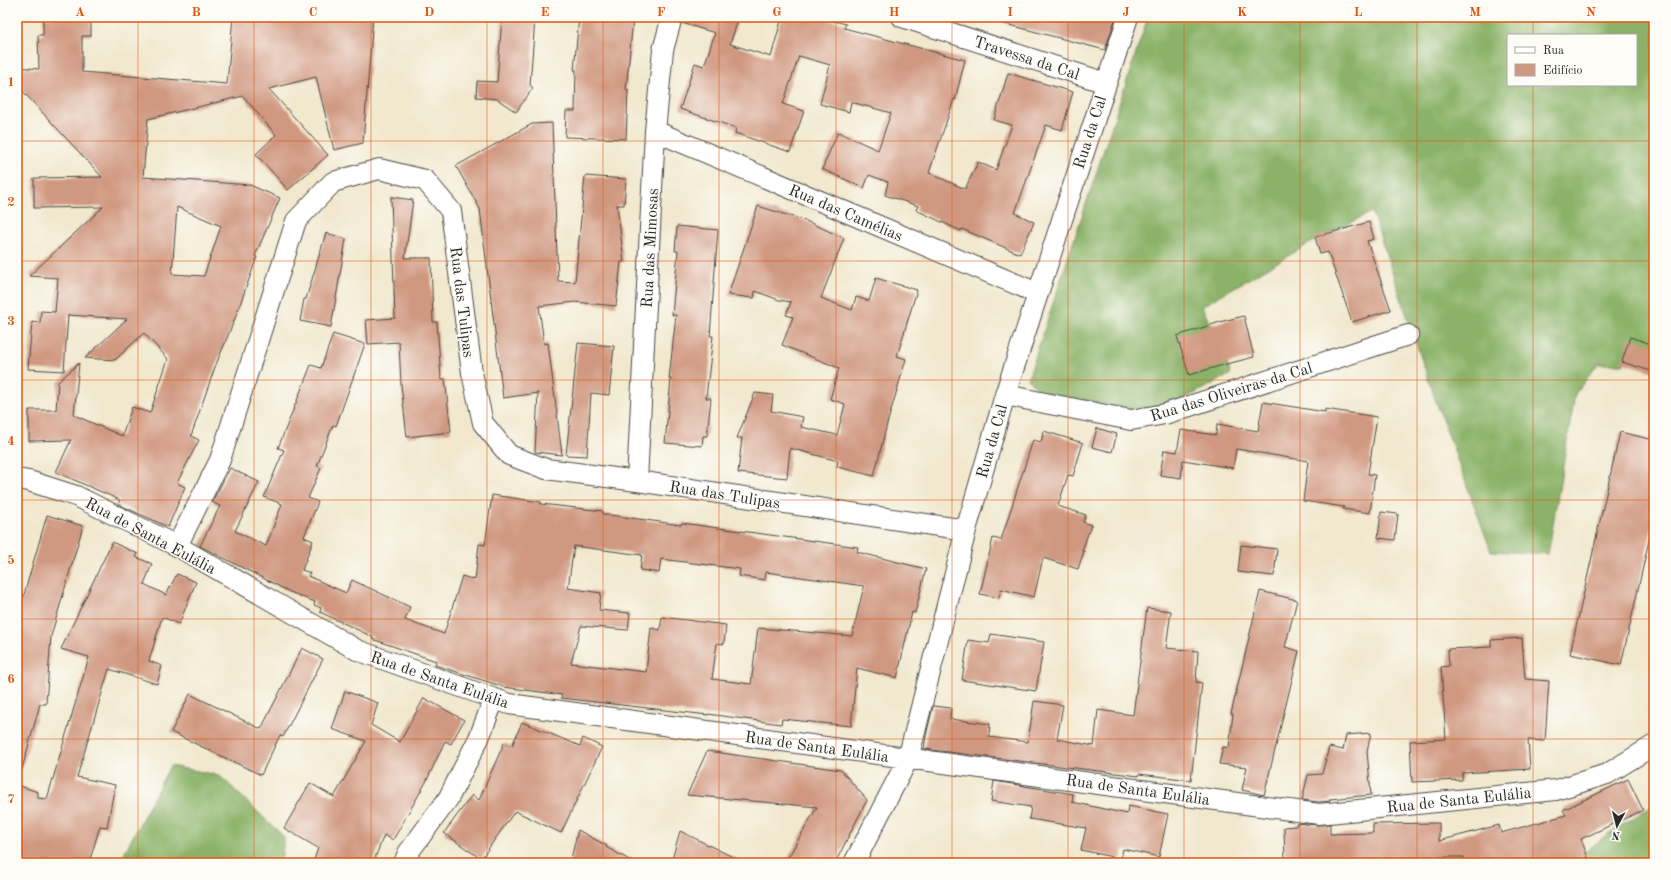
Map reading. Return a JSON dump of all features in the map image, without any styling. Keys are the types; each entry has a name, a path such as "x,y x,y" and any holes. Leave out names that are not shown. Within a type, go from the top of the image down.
{"street":[{"name":"Rua das Mimosas","path":"637,481 655,131 663,50 672,17"},
{"name":"Travessa da Cal","path":"902,17 1106,83"},
{"name":"Rua da Cal","path":"854,863 908,759 966,530 1005,395 1128,17"},
{"name":"Rua das Camélias","path":"655,131 1037,293"},
{"name":"Rua das Tulipas","path":"177,546 220,460 296,221 333,182 379,169 425,180 451,212 472,373 483,423 509,455 546,469 637,481 966,530"},
{"name":"Rua das Oliveiras da Cal","path":"1005,395 1131,420 1165,414 1408,335"},
{"name":"Rua de Santa Eulália","path":"17,480 29,481 76,496 177,546 356,650 509,704 1319,814 1556,790 1607,774 1654,745"},
{"path":"404,863 408,853 448,799 479,738 494,699"}],"green space":[{"path":"1148,17 1654,17 1654,351 1622,364 1598,364 1575,394 1548,554 1491,551 1435,399 1372,212 1319,238 1202,306 1231,374 1159,412 1136,411 1039,391 1028,379"},
{"path":"170,766 219,775 284,837 281,863 119,863"},
{"path":"1654,805 1654,863 1580,863 1579,857 1609,833"}],"building":[{"path":"43,17 91,17 91,36 82,36 82,72 227,84 233,17 373,17 363,143 334,150 316,77 269,89 328,155 288,190 256,154 276,135 243,96 148,119 143,177 250,185 280,198 255,256 257,257 234,321 215,367 191,436 199,440 177,483 185,487 168,527 118,504 120,500 56,472 71,440 29,441 29,410 56,410 58,382 79,363 74,415 122,436 132,407 150,413 168,359 144,333 115,360 85,358 127,319 68,315 64,371 28,369 32,322 40,323 41,311 55,312 58,278 29,276 103,207 34,208 34,178 102,177 17,85 17,67 39,69 38,35 43,35","holes":["177,207 221,226 204,276 172,274"]},
{"path":"502,17 535,19 530,85 533,88 516,112 497,99 476,97 477,81 497,82"},
{"path":"579,17 602,17 633,20 626,90 628,90 626,139 565,137 566,111 575,111 576,70 574,70"},
{"path":"683,17 739,17 730,44 771,57 782,17 818,17 846,24 844,28 965,60 955,100 954,99 929,173 965,189 978,162 996,170 1012,125 994,120 1008,73 1073,92 1062,130 1046,125 1015,213 1034,222 1020,254 962,229 961,231 916,210 918,206 885,195 888,182 869,175 864,188 822,169 838,132 878,150 891,113 851,102 849,112 820,104 830,65 799,56 783,104 804,111 790,152 735,133 736,128 680,109 695,63 704,66 715,33 682,23"},
{"path":"1003,17 1116,17 1105,50 1002,23"},
{"path":"552,123 558,281 575,282 585,176 626,179 624,205 617,205 624,262 621,262 616,306 575,302 539,306 544,344 548,343 562,455 535,452 538,393 503,398 480,209 456,166 532,124"},
{"path":"391,197 413,200 405,258 431,258 433,322 437,322 441,379 445,379 451,432 407,437 401,385 399,342 368,344 366,320 395,318"},
{"path":"758,206 806,221 844,238 821,298 852,310 856,297 869,301 876,278 917,290 897,356 906,359 874,476 837,467 838,461 790,448 787,478 738,473 742,438 737,438 755,393 773,395 771,411 803,417 801,427 837,435 845,404 830,399 839,368 782,345 793,317 786,315 791,302 779,300 755,291 754,298 728,295"},
{"path":"1369,222 1374,239 1367,241 1391,310 1352,322 1328,252 1320,254 1315,237"},
{"path":"677,226 718,230 710,336 713,336 706,398 711,398 707,436 703,436 702,446 665,443 671,379 669,379 676,315 672,315 678,251 675,251"},
{"path":"326,233 346,239 331,327 300,321 304,299 306,299"},
{"path":"1244,316 1254,357 1189,375 1177,336 1223,321"},
{"path":"333,334 365,344 336,426 333,425 317,466 321,468 308,498 318,502 304,537 313,541 302,570 310,573 308,576 346,593 352,580 410,607 405,620 444,634 462,576 475,580 479,544 485,545 492,495 541,502 541,504 603,511 603,514 681,525 682,523 858,547 857,552 926,569 915,613 912,612 897,678 857,668 851,726 782,719 781,724 708,714 561,698 562,695 504,687 435,665 436,661 372,639 373,637 320,612 321,608 314,605 315,602 290,592 200,546 220,506 212,502 230,468 259,482 235,531 266,546 282,504 264,497 284,450 278,448 311,365 321,368","holes":["574,546 642,555 640,570 659,573 661,559 740,569 739,576 765,580 766,572 864,586 852,636 758,628 751,684 712,679 717,643 724,644 726,625 662,617 660,630 651,628 646,672 571,663 581,626 628,630 630,613 599,610 601,593 568,588"]},
{"path":"1630,337 1654,345 1654,372 1622,362"},
{"path":"578,343 614,346 609,395 591,393 587,456 566,455"},
{"path":"1263,402 1325,412 1325,409 1377,417 1368,474 1375,475 1370,513 1343,509 1344,507 1303,501 1308,461 1236,449 1233,468 1183,460 1181,478 1160,475 1164,450 1177,452 1181,430 1216,435 1217,424 1258,431"},
{"path":"1097,428 1117,434 1112,452 1092,447"},
{"path":"1044,431 1083,443 1073,476 1068,475 1058,506 1086,515 1083,522 1091,525 1082,551 1084,551 1078,569 1043,558 1034,597 1001,589 999,598 980,594 993,538 1001,540 1033,440 1041,442"},
{"path":"1620,432 1654,440 1654,518 1621,665 1570,654"},
{"path":"1381,512 1398,514 1395,540 1378,538"},
{"path":"47,515 83,526 51,636 46,704 40,704 22,769 17,768 17,614 20,597 23,598"},
{"path":"112,542 138,554 136,557 152,564 144,584 166,595 177,574 196,582 179,624 162,617 149,661 162,666 157,684 109,669 77,777 115,785 107,827 100,826 89,863 17,863 17,785 38,792 38,798 47,799 89,657 61,649"},
{"path":"1241,545 1277,549 1274,576 1238,572"},
{"path":"1260,591 1297,600 1285,647 1299,651 1264,795 1242,790 1247,767 1219,764 1223,747 1229,748 1233,714 1231,714"},
{"path":"1147,608 1171,611 1166,648 1198,651 1196,682 1202,683 1191,780 1139,774 1139,776 924,749 933,706 951,708 950,719 990,724 989,737 1028,742 1034,701 1063,705 1057,739 1094,746 1098,710 1133,715"},
{"path":"991,634 1044,642 1036,691 962,680 968,640 989,643"},
{"path":"1522,638 1525,679 1549,681 1545,741 1528,740 1530,769 1462,773 1462,780 1412,782 1410,741 1446,739 1441,667 1449,666 1448,649 1491,647 1491,640"},
{"path":"302,648 323,659 283,737 280,735 261,775 171,732 190,694 261,729"},
{"path":"345,691 378,703 371,725 400,742 424,698 464,720 451,744 445,741 426,782 393,840 384,835 373,863 313,863 318,848 284,828 310,783 334,797 366,741 332,729"},
{"path":"522,722 580,746 583,738 602,747 561,833 515,811 481,859 444,833 472,795 479,800 504,743 512,746"},
{"path":"1371,733 1367,751 1371,795 1330,799 1330,801 1319,802 1302,800 1308,775 1322,774 1329,747 1343,750 1346,735"},
{"path":"707,751 841,770 867,800 835,863 785,863 817,807 687,795"},
{"path":"1628,779 1643,810 1581,839 1590,863 1465,863 1464,857 1426,857 1426,863 1306,863 1306,861 1285,861 1284,827 1296,826 1297,823 1317,825 1330,824 1330,834 1373,833 1373,824 1439,823 1439,841 1499,825 1501,833 1566,815 1563,810"},
{"path":"994,781 1073,794 1072,802 1127,814 1128,806 1168,814 1159,857 1123,849 1121,859 1081,850 1086,828 1029,819 1031,807 991,801"},
{"path":"578,830 607,846 606,847 635,863 570,863"},
{"path":"680,831 745,863 671,863"}]}
